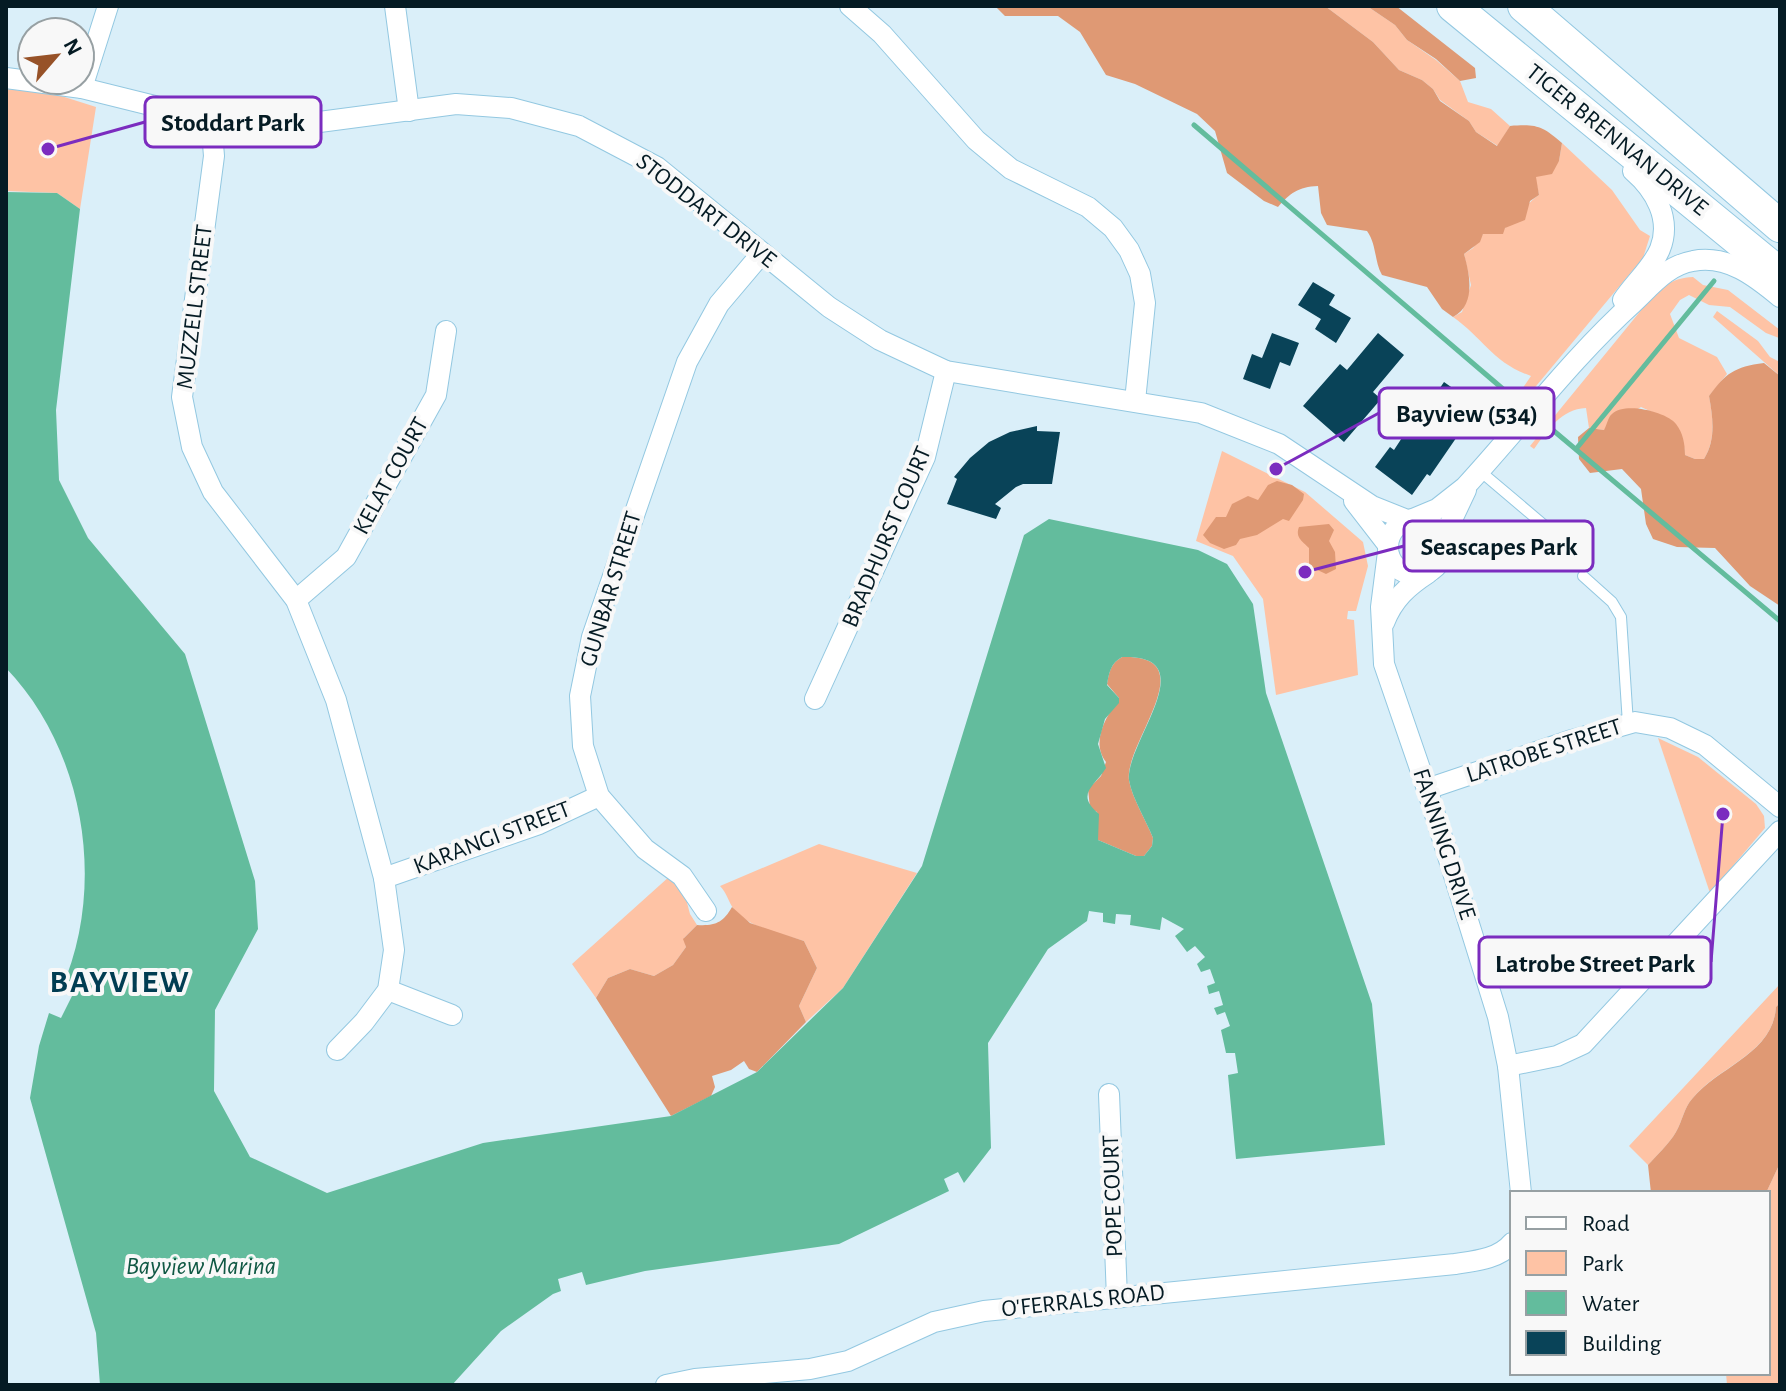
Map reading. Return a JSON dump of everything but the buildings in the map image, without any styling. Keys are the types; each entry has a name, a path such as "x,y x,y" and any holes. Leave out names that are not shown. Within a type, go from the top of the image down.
{"main road":[{"name":"TIGER BRENNAN DRIVE","path":"1453,6 1780,274"},
{"name":"TIGER BRENNAN DRIVE","path":"1524,6 1780,226"}],"street":[{"path":"96,44 108,6"},
{"path":"395,6 409,111"},
{"path":"850,6 882,34 976,140 1011,169 1088,207 1113,228 1129,250 1140,274 1145,303 1135,401"},
{"path":"1453,6 1535,88 1645,181 1658,200 1663,235 1659,251 1609,324"},
{"name":"STODDART DRIVE","path":"96,91 211,120 289,126 456,104 511,108 579,126 657,167 829,307 880,340 946,371 1201,413 1256,433 1302,458 1372,506 1410,520"},
{"name":"MUZZELL STREET","path":"211,120 214,156 182,397 192,447 213,492 296,600 336,700 384,878 394,950 388,990"},
{"name":"GUNBAR STREET","path":"706,911 682,876 645,849 599,796 583,746 580,696 592,637 687,362 719,304 762,253"},
{"path":"1430,571 1417,575 1402,572 1392,563 1388,548 1394,529 1453,497 1480,471 1609,324 1664,274 1678,265 1714,260 1741,268 1780,297"},
{"name":"KELAT COURT","path":"296,600 346,557 436,395 446,331"},
{"name":"BRADHURST COURT","path":"815,699 925,457 946,371"},
{"path":"1381,638 1386,617 1398,597 1440,560 1457,505 1480,471"},
{"name":"STODDART DRIVE","path":"1339,485 1364,511 1388,548"},
{"path":"1410,520 1424,520 1436,527 1443,546"},
{"name":"FANNING DRIVE","path":"1388,548 1382,589 1381,638 1387,678 1427,789 1486,974 1508,1066 1521,1191"},
{"name":"LATROBE STREET","path":"1427,789 1628,724 1656,724 1705,745 1780,807"},
{"name":"KARANGI STREET","path":"384,878 539,824 599,796"},
{"path":"1508,1066 1557,1056 1583,1044 1780,831"},
{"path":"337,1050 364,1022 388,990 452,1015"},
{"name":"POPE COURT","path":"1109,1094 1117,1298"},
{"name":"O'FERRALS ROAD","path":"666,1385 695,1379 810,1369 848,1361 934,1322 961,1315 1455,1264 1488,1257 1510,1246"}],"lane":[{"path":"1480,471 1571,548"},
{"path":"1583,576 1612,602 1621,617 1628,724"}],"green space":[{"path":"1325,6 1367,6 1395,25 1407,40 1460,81 1468,102 1491,109 1510,126 1498,146 1476,132 1469,121 1440,100 1422,80 1399,70 1373,42"},
{"path":"6,89 16,90 16,96 61,96 96,107 80,209 57,193 6,191"},
{"path":"1562,143 1612,190 1640,230 1650,236 1643,258 1506,422 1502,418 1531,376 1507,364 1453,317 1462,312 1471,285 1464,254 1483,234 1508,226 1539,195 1535,177 1559,161"},
{"path":"1693,277 1703,285 1728,290 1780,330 1779,338 1766,333 1730,307 1709,305 1689,295 1680,300 1670,314 1679,338 1717,357 1727,374 1709,396 1712,437 1704,459 1685,455 1684,443 1677,428 1641,407 1604,430 1589,428 1586,408 1577,409 1562,416 1534,449 1530,446 1652,297 1673,281"},
{"path":"1717,311 1758,341 1770,357 1780,362 1780,376 1713,317"},
{"path":"1222,451 1305,492 1363,542 1368,566 1356,611 1348,611 1347,619 1354,620 1358,675 1276,695 1263,599 1233,556 1196,541"},
{"path":"1658,738 1698,757 1756,804 1764,816 1765,828 1710,893"},
{"path":"819,844 917,873 843,988 806,1022 799,1006 817,968 804,941 766,929 739,915 720,886"},
{"path":"670,876 685,895 690,914 697,925 684,938 686,947 673,965 654,976 630,969 608,978 596,998 572,964"},
{"path":"1780,984 1780,1003 1765,1037 1692,1099 1673,1136 1648,1165 1629,1146"},
{"path":"1780,1163 1780,1385 1727,1385 1726,1375 1770,1375 1770,1191 1767,1191"}],"shaded area":[{"path":"995,6 1325,6 1373,42 1399,70 1422,80 1433,89 1440,101 1497,146 1510,126 1533,126 1562,143 1559,161 1552,174 1536,177 1539,195 1530,201 1525,220 1505,228 1503,234 1483,234 1480,242 1464,254 1469,280 1468,297 1460,312 1453,317 1442,309 1427,287 1382,275 1367,231 1327,225 1321,213 1318,186 1295,192 1278,207 1264,201 1227,173 1215,131 1197,114 1135,84 1106,75 1080,32 1058,16 1005,16"},
{"path":"1367,6 1396,6 1475,68 1476,78 1460,81 1436,59 1407,40 1395,25"},
{"path":"1764,363 1780,376 1780,606 1750,586 1715,548 1677,547 1653,539 1646,524 1641,489 1622,469 1590,473 1579,459 1578,437 1589,428 1604,430 1609,417 1618,410 1636,409 1672,420 1682,435 1685,455 1704,459 1712,437 1709,396 1732,372"},
{"path":"1277,481 1292,485 1304,494 1289,521 1283,519 1257,535 1240,539 1236,545 1224,549 1210,543 1203,535 1216,517 1226,517 1232,504 1248,496 1258,500 1268,485"},
{"path":"1329,524 1334,530 1329,541 1335,552 1336,569 1326,574 1309,566 1309,548 1300,539 1298,530 1299,527"},
{"path":"1122,657 1146,660 1158,670 1160,685 1156,704 1131,764 1129,780 1153,838 1152,846 1144,856 1136,856 1098,840 1097,812 1090,808 1088,789 1101,776 1106,762 1100,746 1102,729 1119,698 1107,684 1113,665"},
{"path":"732,907 750,923 804,941 817,968 799,1006 806,1022 757,1072 749,1069 744,1061 731,1070 712,1076 715,1087 711,1096 671,1116 596,998 608,978 630,969 654,976 673,965 686,947 683,939 697,925 718,922"},
{"path":"1780,1003 1780,1163 1767,1191 1651,1191 1648,1165 1673,1136 1689,1103 1765,1037 1773,1023 1776,1007"}],"water":[{"name":"Bayview Marina","path":"6,192 57,193 80,209 56,410 59,480 88,538 185,654 255,881 258,929 215,1010 214,1091 250,1157 327,1193 483,1143 671,1116 757,1072 843,988 922,866 1024,535 1049,519 1198,550 1227,564 1253,604 1266,693 1372,1004 1385,1145 1236,1159 1228,1075 1238,1073 1235,1053 1226,1053 1221,1030 1230,1026 1225,1012 1217,1015 1214,1008 1223,1005 1219,991 1209,994 1207,986 1215,983 1210,969 1201,972 1197,964 1205,957 1195,946 1187,952 1175,936 1184,929 1162,917 1160,930 1130,925 1131,915 1116,914 1115,924 1103,922 1103,913 1089,911 1087,921 1048,949 988,1043 991,1148 964,1183 958,1172 944,1179 949,1191 839,1244 645,1271 586,1285 582,1272 558,1279 561,1291 501,1331 452,1385 100,1385 96,1333 30,1098 39,1046 49,1013 61,1018 72,996 61,990 75,950 83,908 85,864 80,821 70,779 54,738 33,701 6,668","holes":["1122,657 1147,660 1158,670 1161,685 1131,764 1129,780 1153,838 1152,846 1144,856 1136,856 1098,840 1099,814 1088,801 1088,796 1106,768 1098,744 1105,719 1119,703 1119,698 1107,685 1111,668"]}],"waterway":[{"path":"1194,125 1510,395"},
{"path":"1576,449 1714,281"},
{"path":"1548,426 1780,621"}],"place":[{"name":"Stoddart Park","path":"48,149"},
{"name":"Bayview (534)","path":"1276,469"},
{"name":"Seascapes Park","path":"1305,572"},
{"name":"Latrobe Street Park","path":"1723,814"}],"district":[{"name":"BAYVIEW","path":"120,982"}]}
